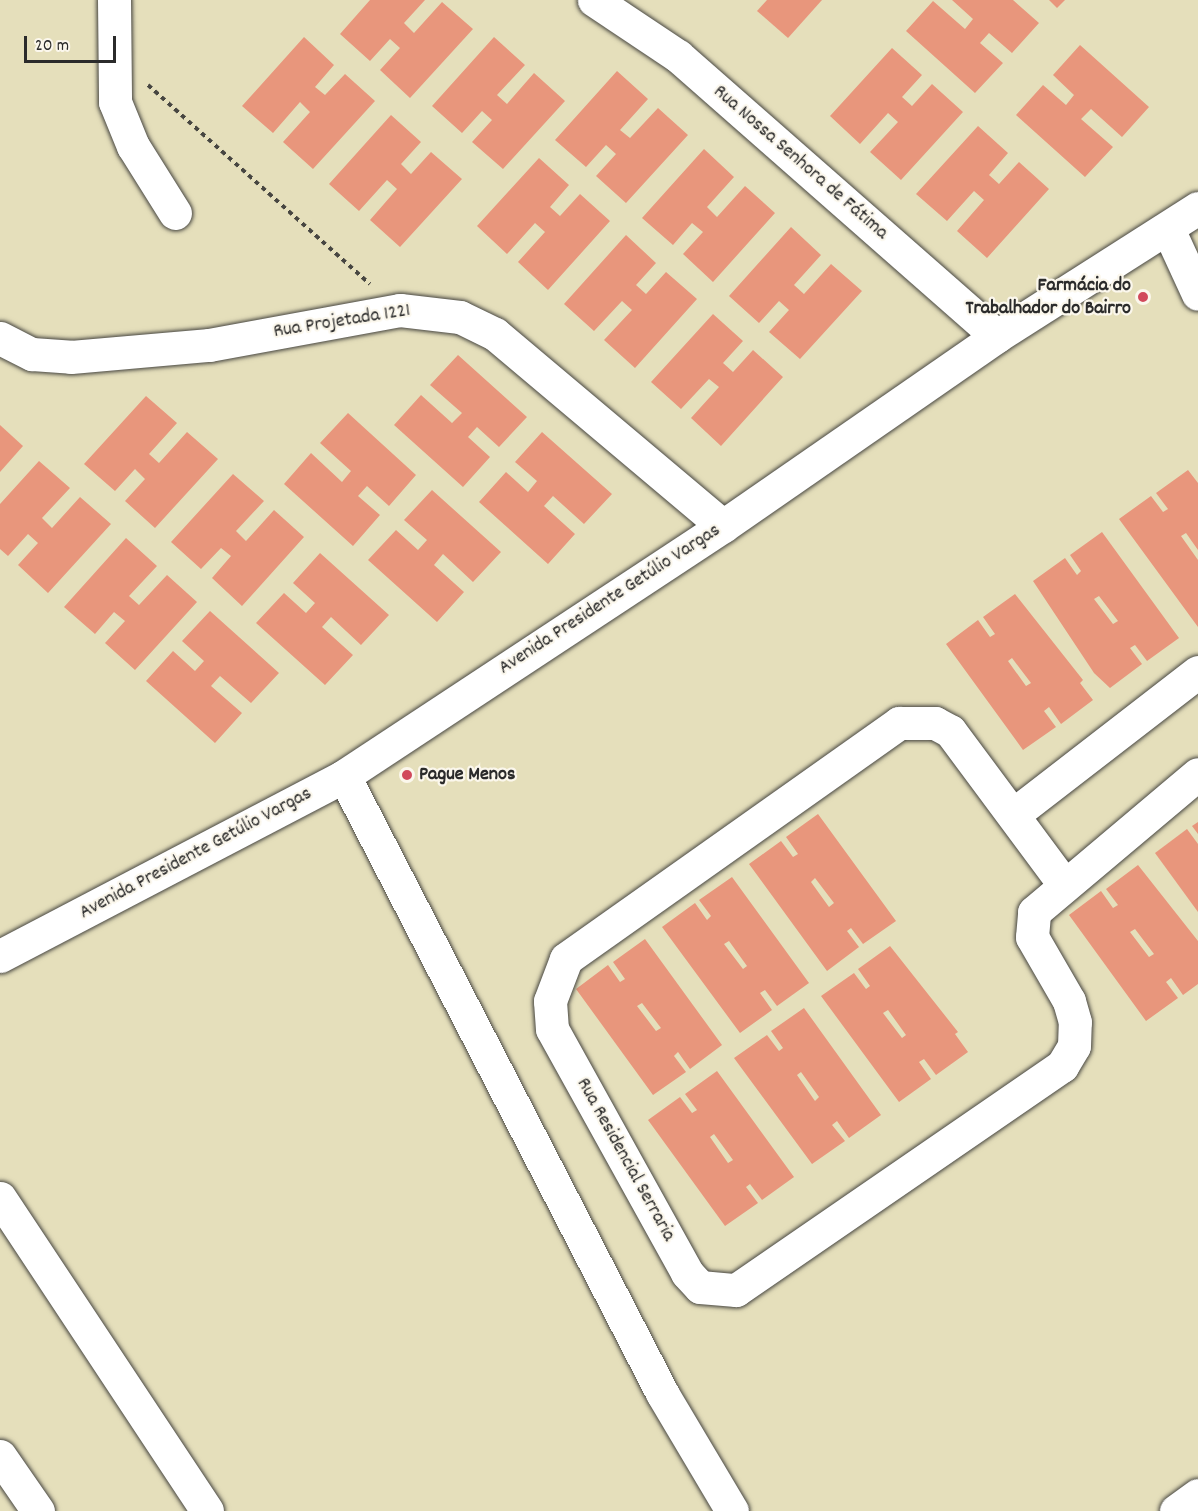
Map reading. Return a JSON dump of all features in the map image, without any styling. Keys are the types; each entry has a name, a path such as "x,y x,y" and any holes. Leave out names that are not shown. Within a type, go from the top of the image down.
{"street":[{"path":"114,0 115,102 133,146 175,213"},
{"name":"Rua Nossa Senhora de Fátima","path":"594,0 678,56 997,336"},
{"name":"Avenida Presidente Getúlio Vargas","path":"0,956 344,776 723,526 997,336 1169,231 1198,208"},
{"path":"1169,231 1198,294"},
{"name":"Rua Projetada 1221","path":"0,338 32,354 71,357 209,345 399,310 460,317 495,334 723,526"},
{"path":"1014,814 1198,672"},
{"name":"Rua Residencial Serraria","path":"1063,882 950,731 935,723 899,723 566,959 550,1001 552,1029 687,1273 699,1287 736,1290 1062,1066 1074,1046 1075,1022 1069,1001 1032,937 1031,923 1041,903 1063,882 1198,774"},
{"path":"344,776 662,1393 732,1511"},
{"path":"0,1198 207,1511"},
{"path":"0,1455 38,1511"},
{"path":"1176,1511 1198,1495"}],"path":[{"path":"113,58 399,310"}],"building":[{"path":"370,0 425,0 404,23 414,33 442,2 473,29 410,98 380,70 400,48 390,39 370,61 340,34"},
{"path":"767,0 822,0 788,38 757,11"},
{"path":"952,0 1013,0 1039,23 1012,53 989,33 980,43 1003,63 975,93 906,31 933,1 965,29 973,19"},
{"path":"1049,0 1065,0 1057,8"},
{"path":"304,37 334,65 315,87 325,95 345,74 375,101 313,169 283,142 310,112 300,102 273,133 242,106"},
{"path":"494,37 525,65 497,95 507,104 534,73 565,101 503,169 472,142 492,120 482,111 462,133 432,106"},
{"path":"1080,45 1149,107 1122,137 1091,109 1081,119 1113,147 1085,177 1016,115 1043,85 1066,105 1074,95 1053,75"},
{"path":"892,48 922,75 902,97 912,106 932,84 963,112 901,180 870,152 898,122 888,113 860,144 830,116"},
{"path":"617,71 648,99 620,130 630,138 658,108 688,135 626,203 596,176 616,154 606,145 586,167 555,140"},
{"path":"391,115 421,142 401,164 411,174 431,152 462,179 400,247 370,220 397,189 387,180 359,211 329,184"},
{"path":"978,126 1008,153 989,175 999,184 1019,162 1049,189 987,258 957,231 984,200 974,191 947,221 916,194"},
{"path":"704,149 734,177 707,207 717,217 745,186 775,213 713,282 683,254 703,232 692,223 673,245 642,218"},
{"path":"539,158 569,185 550,207 560,216 580,194 610,221 548,290 518,262 545,232 535,223 507,254 477,226"},
{"path":"791,227 821,255 794,285 804,294 831,264 862,291 800,359 769,332 789,310 779,301 759,323 729,296"},
{"path":"626,235 656,263 636,285 646,294 666,272 697,299 635,368 604,340 632,310 622,301 594,331 564,304"},
{"path":"713,314 743,341 723,363 733,372 753,350 783,377 721,446 691,418 719,387 709,379 681,409 651,382"},
{"path":"458,355 527,417 499,447 477,427 468,437 490,457 463,487 394,425 421,395 452,423 462,413 430,385"},
{"path":"146,396 177,423 149,454 159,463 187,432 218,459 155,528 125,501 145,479 135,469 115,491 84,464"},
{"path":"348,413 416,475 389,506 367,486 358,496 380,515 353,546 284,484 311,453 342,482 351,471 320,443"},
{"path":"0,425 23,446 0,472"},
{"path":"542,432 612,494 584,524 553,496 544,506 575,534 548,564 479,502 506,472 528,492 537,481 515,462"},
{"path":"39,461 70,488 42,518 52,528 80,497 111,524 48,593 18,565 38,543 28,534 8,556 0,549 0,504"},
{"path":"1188,470 1198,483 1198,550 1186,533 1181,536 1198,560 1198,627 1119,519 1151,496 1163,512 1168,509 1156,493"},
{"path":"233,474 264,501 236,531 246,541 274,510 304,537 242,606 212,578 231,556 221,548 201,569 171,542"},
{"path":"432,490 501,552 473,582 443,554 434,565 464,592 437,622 368,560 396,530 418,550 427,540 404,520"},
{"path":"1102,532 1179,638 1147,661 1135,645 1130,648 1142,664 1110,688 1094,673 1033,581 1065,558 1077,575 1081,571 1070,555","holes":["1099,596 1118,621 1113,624 1094,599"]},
{"path":"126,538 157,566 129,596 139,605 167,575 197,602 135,670 105,643 125,621 114,612 95,634 64,607"},
{"path":"320,553 389,615 361,645 331,617 322,627 353,655 325,685 256,623 284,593 306,613 315,603 293,583"},
{"path":"1015,594 1083,680 1080,683 1093,700 1061,724 1049,707 1044,711 1056,727 1023,750 946,644 978,620 990,637 995,634 983,617","holes":["1012,658 1031,683 1026,686 1008,661"]},
{"path":"210,611 279,673 251,703 220,676 211,686 242,713 215,743 146,681 173,651 195,671 204,661 182,641"},
{"path":"818,814 896,921 863,944 851,928 847,931 859,947 827,971 749,864 781,841 793,857 798,854 786,837","holes":["815,878 834,903 829,907 811,882"]},
{"path":"1198,822 1198,834 1192,826"},
{"path":"1187,829 1198,844 1198,912 1155,853"},
{"path":"1138,865 1198,941 1198,984 1183,995 1171,978 1166,982 1178,998 1146,1021 1069,915 1101,891 1113,908 1118,905 1106,889","holes":["1135,929 1154,954 1149,957 1130,932"]},
{"path":"732,877 809,983 777,1006 765,990 760,993 772,1010 740,1033 662,927 695,903 707,920 711,916 699,900","holes":["729,941 747,966 743,969 724,944"]},
{"path":"645,939 722,1045 690,1069 678,1052 674,1056 686,1072 653,1095 576,989 608,965 620,982 625,979 613,962","holes":["642,1003 661,1028 656,1031 637,1006"]},
{"path":"890,946 958,1032 955,1034 968,1052 936,1075 924,1059 919,1062 931,1079 899,1102 821,996 854,973 866,989 870,986 858,969","holes":["888,1010 906,1035 902,1038 883,1013"]},
{"path":"804,1008 881,1115 849,1138 837,1121 832,1125 845,1141 812,1164 734,1058 767,1035 779,1051 783,1048 771,1031","holes":["801,1072 819,1097 815,1101 797,1075"]},
{"path":"717,1071 794,1177 762,1200 750,1184 746,1187 758,1203 725,1226 648,1120 680,1097 692,1113 697,1110 685,1094","holes":["714,1134 733,1160 728,1163 710,1137"]}],"place":[{"name":"Farmácia do Trabalhador do Bairro","path":"1143,297"},
{"name":"Pague Menos","path":"407,775"}]}
